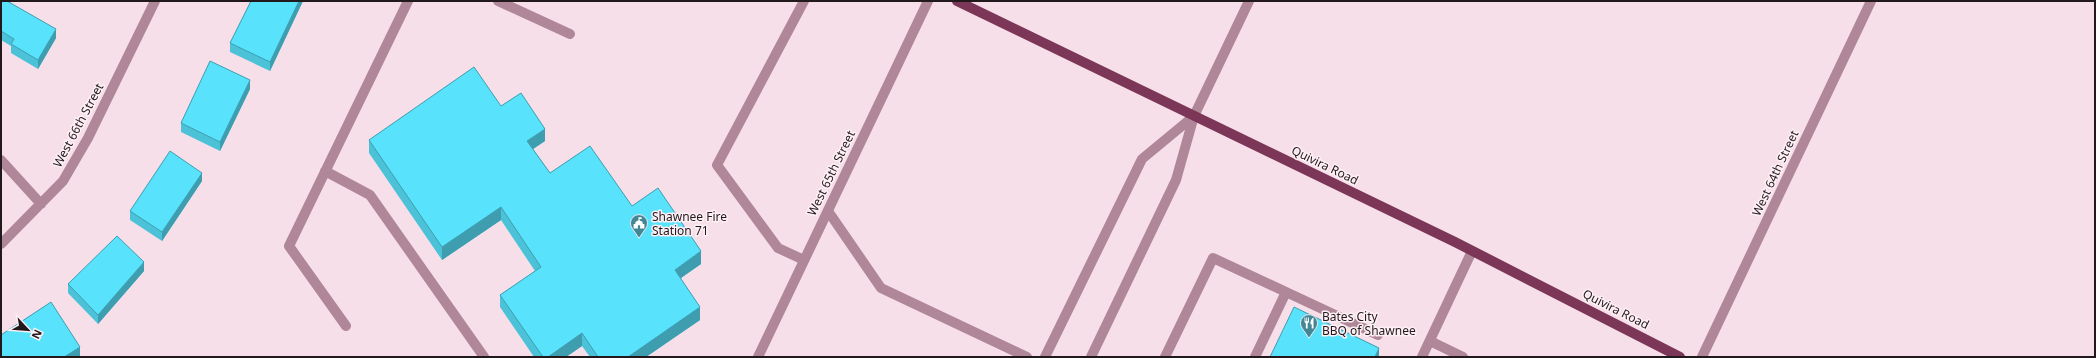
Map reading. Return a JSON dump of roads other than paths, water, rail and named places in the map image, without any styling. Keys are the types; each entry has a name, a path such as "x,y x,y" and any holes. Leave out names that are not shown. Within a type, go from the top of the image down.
{"main road":[{"name":"Quivira Road","path":"957,1 1472,251 1680,357"}],"street":[{"name":"West 66th Street","path":"1,244 63,181 88,138 155,1"},
{"path":"346,326 289,246 408,1"},
{"path":"498,1 570,34"},
{"path":"804,1 717,165 778,248 804,260"},
{"name":"West 65th Street","path":"758,357 928,1"},
{"path":"1091,357 1176,180 1194,116 1249,1"},
{"name":"West 64th Street","path":"1702,357 1871,1"},
{"path":"1044,357 1142,159 1194,116"},
{"path":"1,160 40,204"},
{"path":"325,171 370,195 484,357"},
{"path":"828,211 881,288 1027,357"},
{"path":"1422,357 1472,251"},
{"path":"1165,357 1213,258 1378,335"},
{"path":"1255,357 1286,292"},
{"path":"1430,341 1463,357"}],"place":[{"name":"Shawnee Fire Station 71","path":"639,238"},
{"name":"Bates City BBQ of Shawnee","path":"1309,338"}]}
